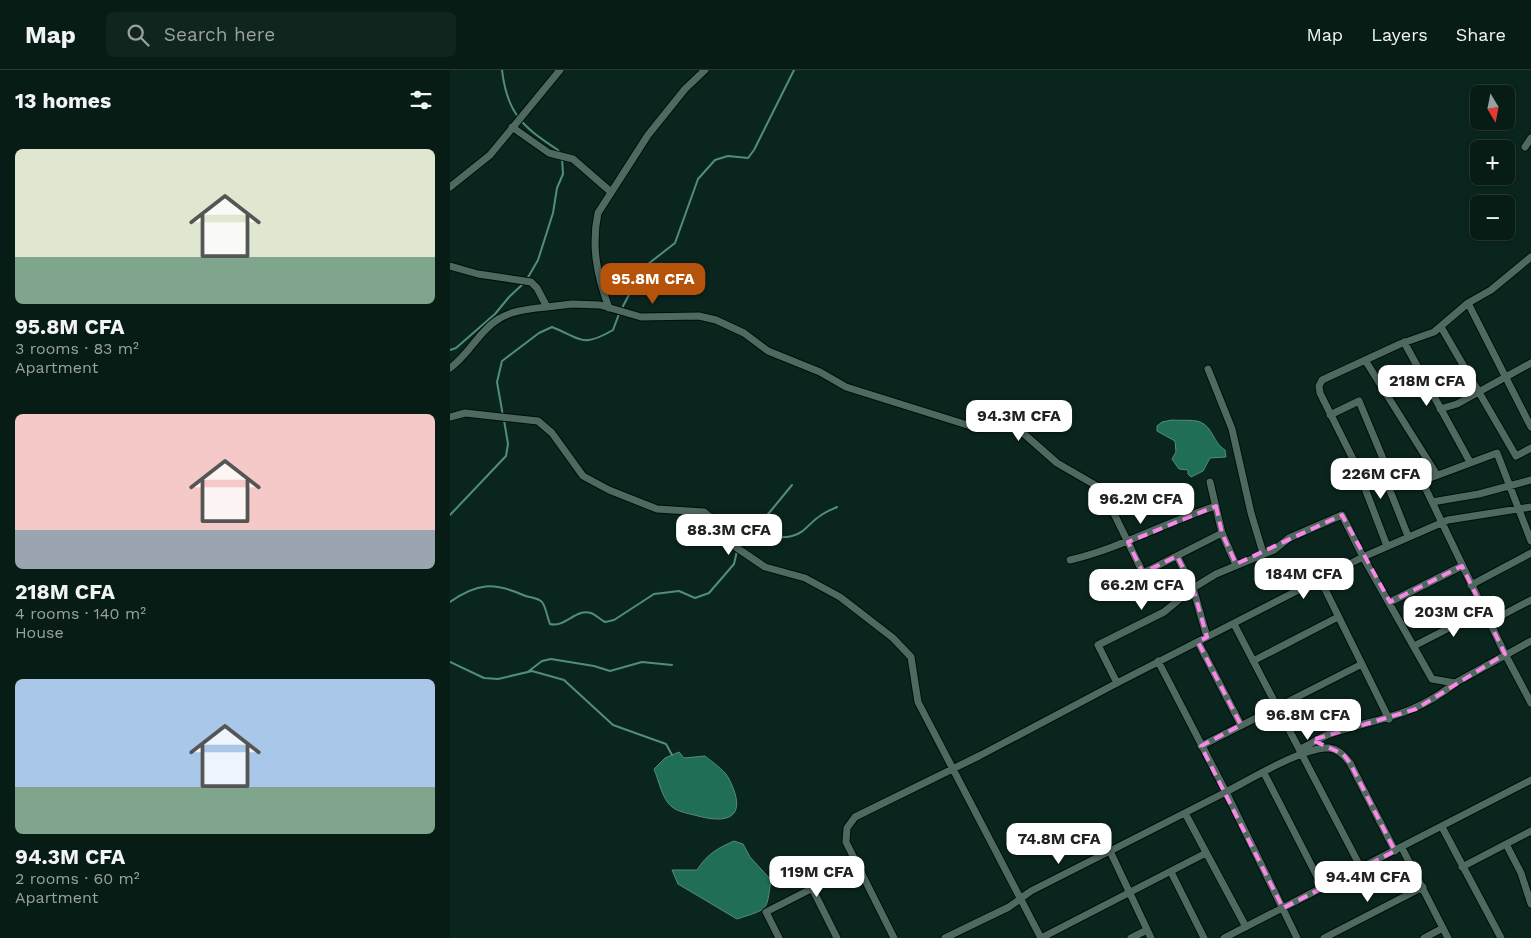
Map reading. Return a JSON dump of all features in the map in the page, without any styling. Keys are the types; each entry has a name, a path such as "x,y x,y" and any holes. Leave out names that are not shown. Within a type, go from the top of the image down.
{"street":[{"path":"450,187 490,156 560,70"},
{"path":"609,308 596,269 596,226 598,213 667,109 705,70"},
{"path":"512,127 548,153 573,159 611,192"},
{"path":"1525,147 1531,138"},
{"path":"1387,546 1356,464 1320,393 1322,380 1404,342 1429,334 1441,327 1468,303 1491,290 1531,257"},
{"path":"450,266 478,274 531,282 537,288 547,307"},
{"path":"1468,303 1531,427"},
{"path":"450,368 461,359 498,319 515,312 572,304 600,305 640,317 699,316 716,320 744,333 768,351 820,372 846,387 918,412 977,428 1014,426 1025,433 1056,463 1102,489 1143,573 1222,533"},
{"path":"1441,327 1516,456 1531,448"},
{"path":"1404,342 1470,462"},
{"path":"1365,360 1437,475"},
{"path":"1440,409 1457,404 1531,363"},
{"path":"1208,368 1232,429 1251,513 1263,553"},
{"path":"1330,415 1359,401 1389,473 1385,478 1408,536"},
{"path":"450,417 465,414 538,421 552,433 583,476 609,490 657,509 704,512 720,525 726,537 736,547 765,567 805,578 840,597 893,638 911,657 918,702 1041,938 1171,872 1206,852"},
{"path":"1531,542 1497,453 1422,482 1489,622 1531,703"},
{"path":"1432,502 1510,487 1531,480"},
{"path":"1210,482 1222,533 1236,565"},
{"path":"1070,560 1128,542 1186,516 1216,506"},
{"path":"894,938 846,842 847,828 855,817 954,769 1158,661 1408,536 1440,522 1531,507"},
{"path":"1117,683 1098,645 1164,612 1193,588 1236,565 1274,550 1289,538 1342,515 1363,557 1432,679 1455,683"},
{"path":"1471,585 1531,553"},
{"path":"1177,556 1193,588 1207,638"},
{"path":"1390,602 1462,566"},
{"path":"1320,579 1389,719"},
{"path":"1489,622 1531,600"},
{"path":"1414,646 1484,610"},
{"path":"1253,661 1338,617"},
{"path":"1234,624 1361,868"},
{"path":"945,938 1022,899 1032,891 1264,773 1325,736 1389,719 1437,697 1455,683 1531,641"},
{"path":"1198,642 1241,725"},
{"path":"1158,661 1226,792 1297,938"},
{"path":"1201,746 1362,664"},
{"path":"1300,752 1330,748 1343,754 1398,850 1423,887 1448,938"},
{"path":"1264,773 1323,888"},
{"path":"1224,938 1531,780"},
{"path":"1185,813 1246,927"},
{"path":"1442,827 1501,938"},
{"path":"1462,867 1531,831"},
{"path":"1506,844 1521,873 1531,904"},
{"path":"1110,852 1151,938"},
{"path":"779,938 766,912 858,865"},
{"path":"1171,872 1204,938"},
{"path":"1324,938 1423,887"},
{"path":"812,888 837,938"},
{"path":"1424,938 1443,928"},
{"path":"1131,938 1147,930"}],"highlighted area":[{"path":"1216,506 1222,533 1236,564 1342,515 1390,602 1462,566 1505,654 1416,709 1312,740 1343,754 1350,763 1395,851 1283,908 1201,746 1241,725 1198,642 1207,637 1193,588 1177,556 1143,573 1128,542"}],"shaded area":[{"path":"1172,420 1194,421 1204,424 1225,450 1226,457 1210,458 1203,471 1191,477 1188,474 1188,470 1179,469 1172,459 1176,452 1175,441 1157,431 1157,426 1162,422"},
{"path":"679,752 684,758 705,756 726,774 736,799 734,813 729,817 711,819 681,812 669,804 663,795 654,769 665,758"},
{"path":"734,841 743,844 750,857 771,880 767,904 756,913 737,919 678,884 672,870 697,870 713,852"}],"waterway":[{"path":"502,70 508,98 519,118 535,134 558,150 560,154"},
{"path":"621,310 643,268 675,243 698,179 715,160 728,156 748,158 754,150 794,70"},
{"path":"527,279 538,260 553,213 557,188 563,174 562,158"},
{"path":"450,350 456,348 495,314 524,283"},
{"path":"503,416 497,382 502,361 539,333 552,327 582,340 603,336 613,330 619,314"},
{"path":"450,515 506,456 508,444 504,420"},
{"path":"745,539 747,533 769,513 792,485"},
{"path":"739,547 752,537 797,535 816,518 837,507"},
{"path":"450,602 477,588 494,586 540,600 545,607 550,624 561,623 575,615 586,612 605,622 614,620 654,594 679,591 695,598 709,593 734,564 737,551"},
{"path":"529,671 542,661 551,659 594,666 610,671 642,662 672,665"},
{"path":"450,662 484,678 498,679 532,671 564,680 613,725 666,744 672,755"}]}
